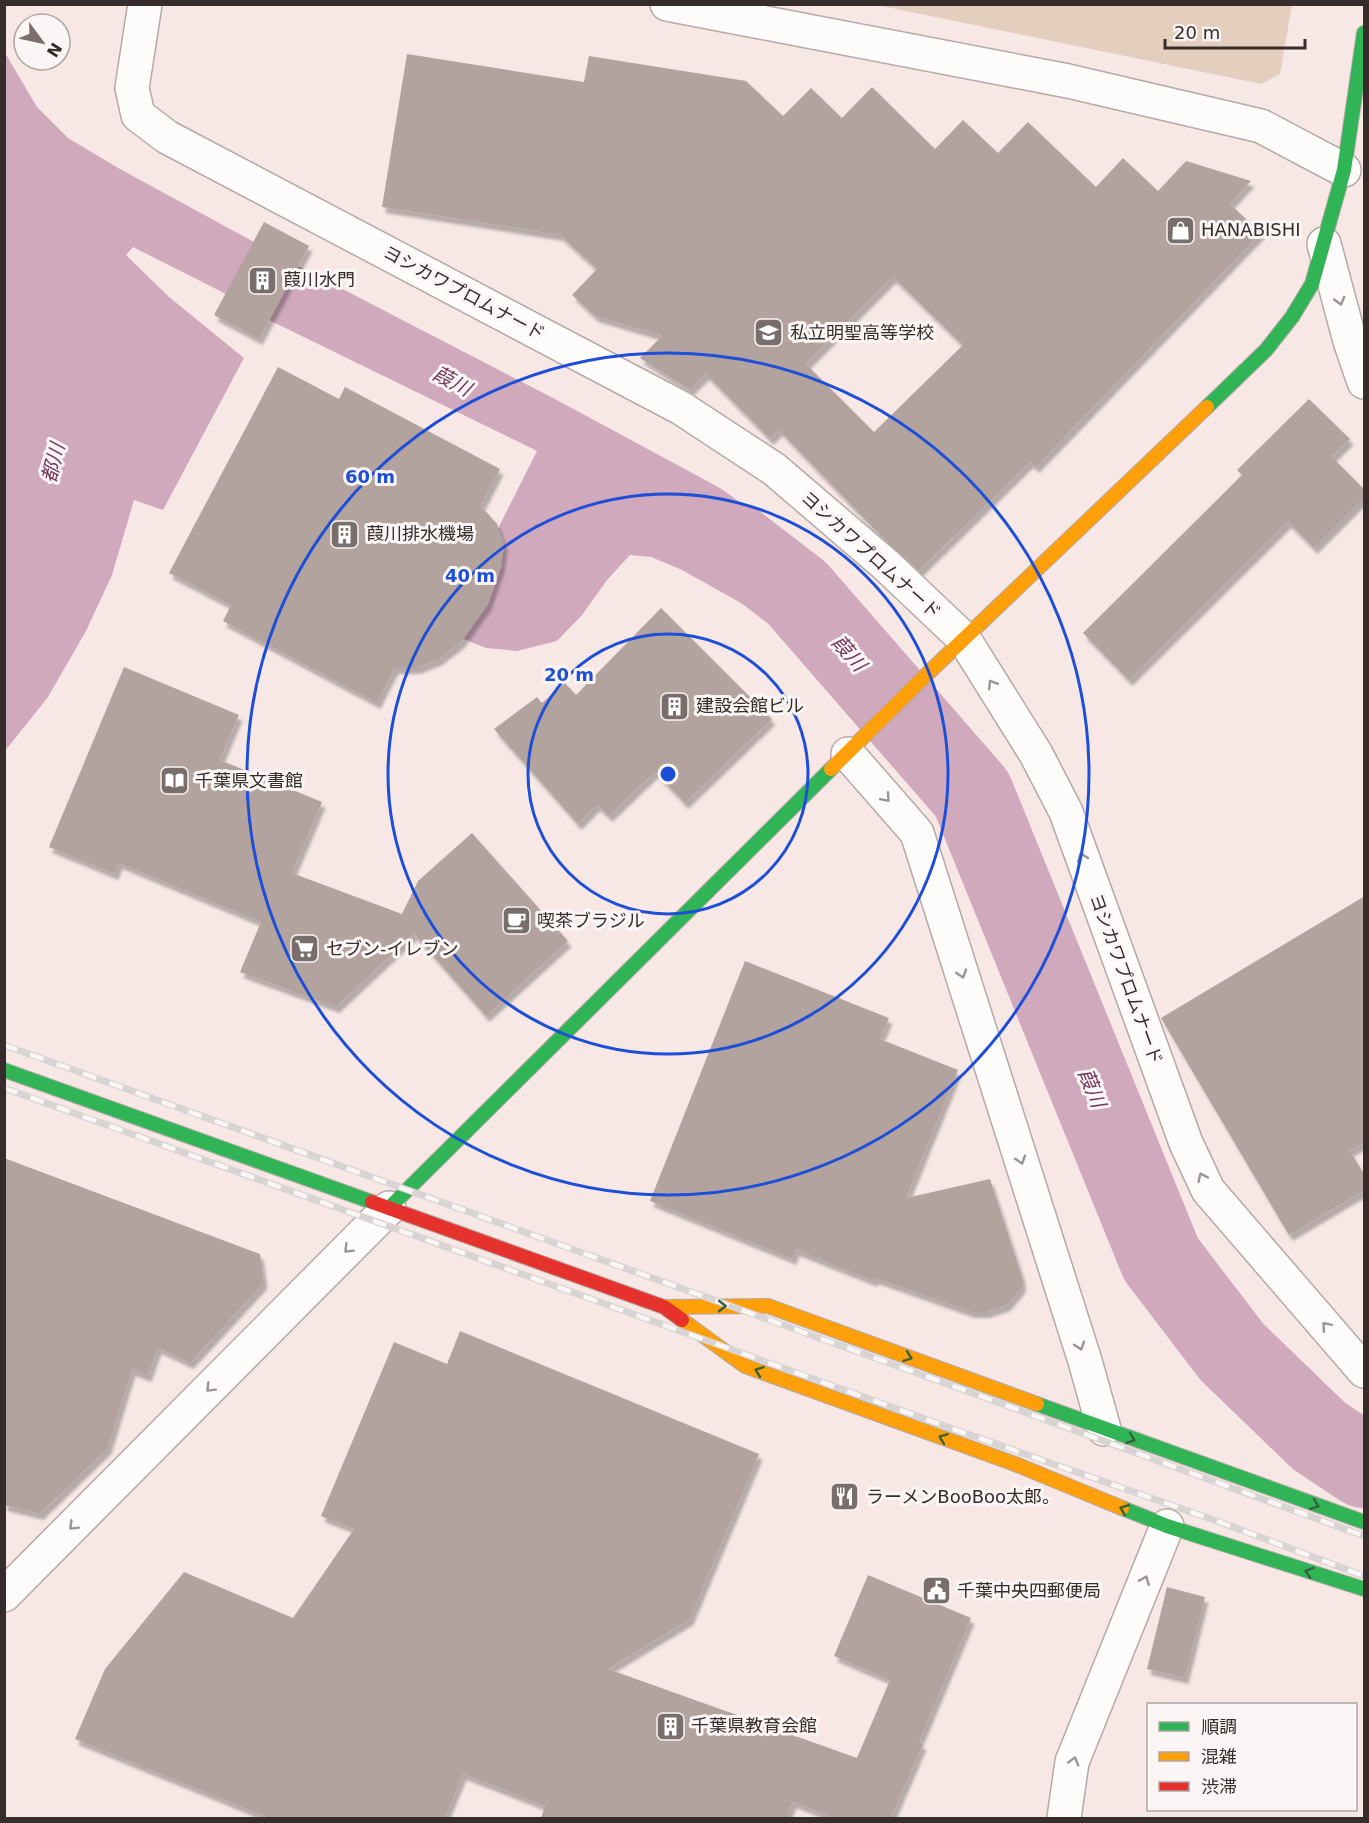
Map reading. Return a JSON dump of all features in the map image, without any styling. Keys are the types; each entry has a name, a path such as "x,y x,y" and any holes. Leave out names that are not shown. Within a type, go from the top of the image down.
{"street":[{"name":"ヨシカワプロムナード","path":"145,4 132,88 138,115 167,136 681,408 774,469 886,565 964,639 1036,754 1066,812 1186,1143 1208,1190 1365,1371"},
{"path":"667,4 1068,81 1261,126 1349,171"},
{"path":"4,1595 389,1208 924,678 1266,350 1292,317 1312,284 1349,171 1365,33"},
{"path":"1324,244 1350,341 1365,382"},
{"path":"848,754 917,833 1085,1361 1104,1429"},
{"path":"4,1070 664,1307 745,1366 1015,1464 1167,1527 1365,1589"},
{"path":"664,1307 768,1306 1365,1522"},
{"path":"1064,1818 1072,1762 1167,1527"}],"shaded area":[{"path":"877,5 1292,5 1280,74 1261,84"}],"water":[{"name":"都川","path":"4,51 12,65 12,72 16,72 37,107 68,138 254,242 226,294 133,247 126,255 169,297 244,358 163,510 134,500 112,575 86,631 48,697 5,751"},
{"path":"298,266 555,399 720,488 758,515 785,539 843,604 804,643 774,616 741,603 680,569 651,557 630,555 607,580 582,615 557,641 517,651 486,648 446,632 537,451 269,320"}],"building":[{"path":"407,54 584,82 589,56 746,81 783,116 811,88 842,118 872,87 935,149 963,120 998,153 1028,122 1096,187 1123,158 1158,191 1186,161 1251,181 1230,204 1261,233 1036,467 1030,462 919,571 883,538 779,430 770,439 706,374 690,390 640,358 662,336 595,316 572,295 597,269 560,235 382,207","holes":["893,277 963,345 874,432 806,364"]},
{"name":"葭川水門","path":"264,222 309,246 259,339 214,315"},
{"name":"葭川排水機場","path":"278,367 339,399 345,387 500,469 481,506 497,524 504,545 501,567 488,604 461,642 439,659 417,668 395,668 377,703 223,621 231,605 169,573"},
{"path":"1309,399 1350,439 1332,457 1365,490 1365,497 1314,548 1288,522 1129,680 1083,633 1242,475 1237,470"},
{"name":"建設会館ビル","path":"661,608 772,719 685,803 655,772 609,816 597,805 578,824 494,729 537,697 542,703 565,683 576,695"},
{"path":"124,667 239,715 220,760 322,802 292,873 402,914 418,881 472,833 568,941 486,1016 414,934 336,1007 240,972 261,922 119,863 115,874 49,847"},
{"path":"1365,896 1365,1142 1350,1151 1365,1176 1365,1190 1289,1235 1161,1018"},
{"path":"745,961 889,1018 880,1039 958,1070 906,1198 990,1179 1022,1277 1022,1287 1007,1305 986,1312 971,1312 875,1278 874,1281 796,1250 793,1259 650,1201"},
{"path":"4,1158 260,1254 264,1283 190,1363 158,1348 148,1376 132,1370 108,1448 40,1514 4,1505"},
{"path":"460,1331 759,1454 690,1619 608,1669 857,1758 890,1680 834,1656 868,1575 971,1618 919,1742 923,1744 891,1818 833,1818 793,1802 787,1818 541,1818 545,1806 463,1774 445,1818 269,1818 75,1739 105,1669 184,1572 293,1618 354,1529 321,1516 394,1342 447,1364"},
{"path":"1167,1587 1205,1597 1185,1678 1147,1669"}],"waterway":[{"name":"葭川","path":"736,546 797,593 972,794 1161,1259 1232,1352 1319,1436 1364,1466"}],"railway":[{"path":"4,1045 1364,1536"},
{"path":"4,1088 939,1424 1217,1521 1364,1576"}],"traffic: fast":[{"path":"1207,407 1266,350 1292,317 1312,284 1344,170 1364,33"},
{"path":"389,1208 831,769"},
{"path":"4,1070 372,1202"},
{"path":"1037,1404 1364,1522"},
{"path":"1122,1508 1167,1526 1364,1589"}],"traffic: slow":[{"path":"831,769 1207,407"},
{"path":"664,1307 768,1306 1037,1404"},
{"path":"682,1320 745,1366 1015,1464 1122,1508"}],"traffic: jam":[{"path":"372,1202 664,1307 682,1320"}],"place":[{"name":"HANABISHI","path":"1180,230"},
{"name":"葭川水門","path":"262,280"},
{"name":"私立明聖高等学校","path":"769,333"},
{"name":"葭川排水機場","path":"345,534"},
{"name":"建設会館ビル","path":"675,706"},
{"name":"千葉県文書館","path":"174,781"},
{"name":"喫茶ブラジル","path":"516,921"},
{"name":"セブン-イレブン","path":"305,949"},
{"name":"ラーメンBooBoo太郎。","path":"845,1497"},
{"name":"千葉中央四郵便局","path":"936,1591"},
{"name":"千葉県教育会館","path":"670,1726"}]}
